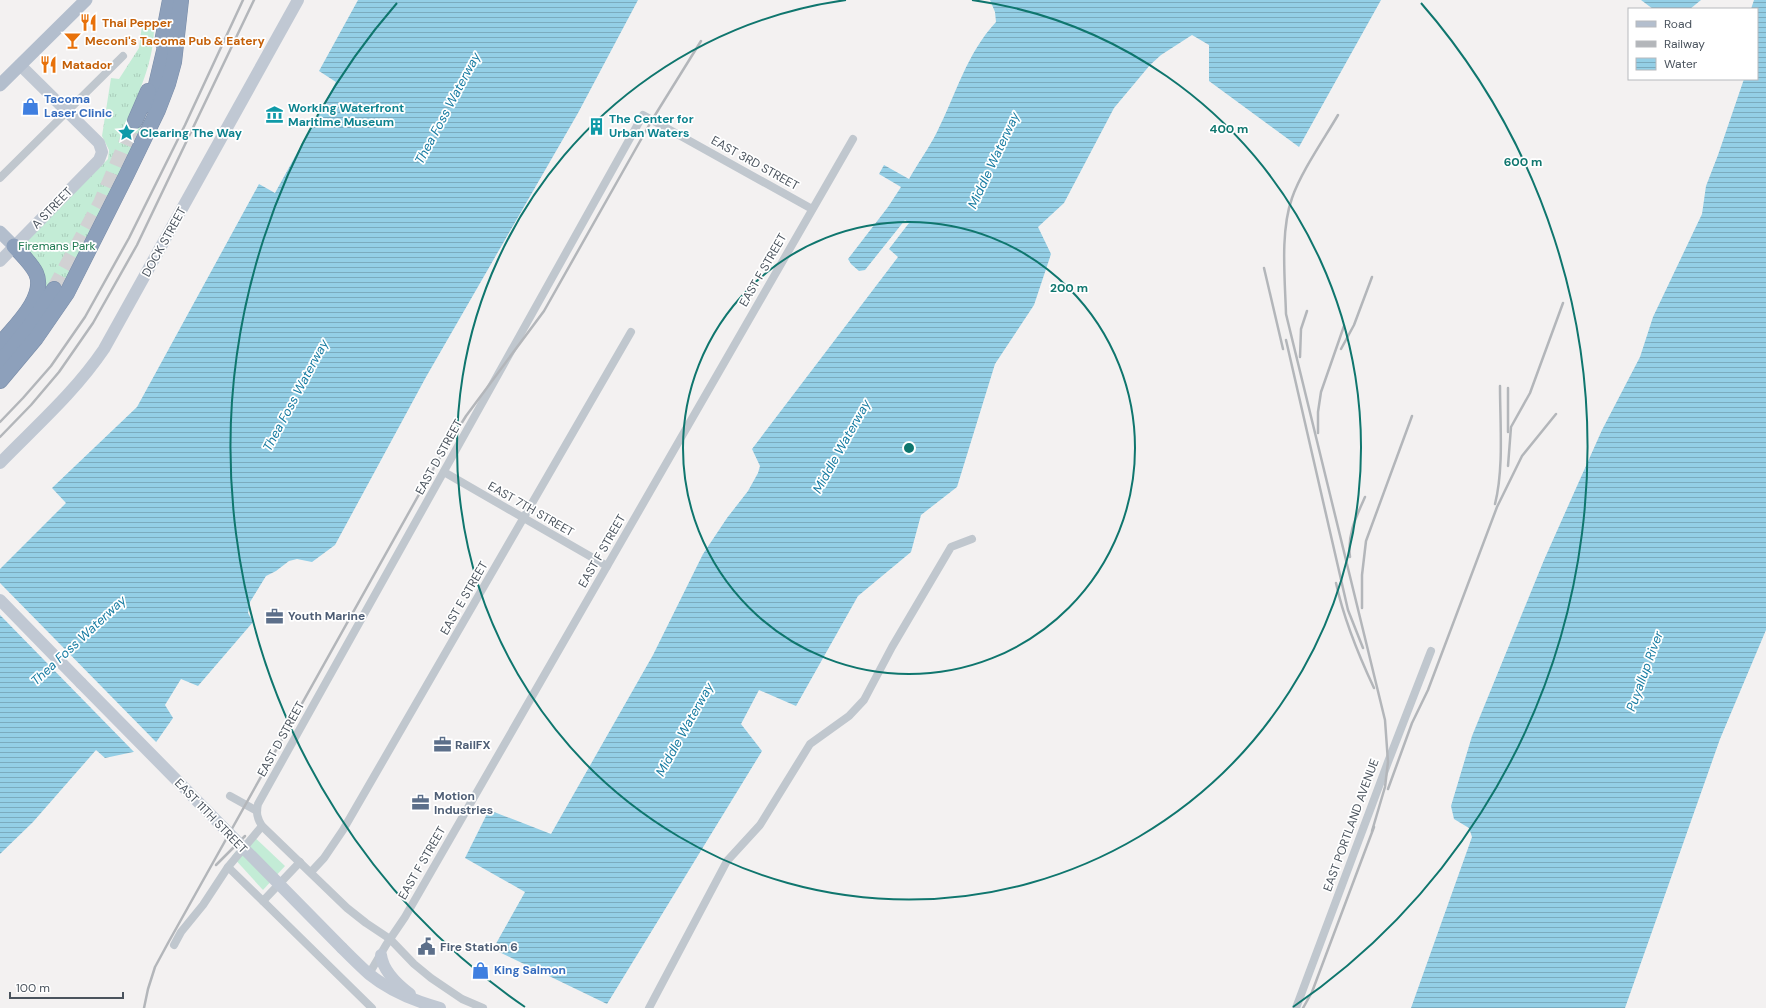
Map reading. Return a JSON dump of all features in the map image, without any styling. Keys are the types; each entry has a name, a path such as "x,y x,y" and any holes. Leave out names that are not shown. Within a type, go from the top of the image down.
{"highway":[{"path":"156,65 162,0"},
{"path":"135,121 143,105 156,65 164,34 170,0"},
{"path":"136,152 150,109 174,0"},
{"path":"0,381 36,338 67,293 126,176 165,93 171,73 181,0"},
{"path":"0,344 32,303 38,293 39,287 33,268 14,246"},
{"path":"0,363 32,323 54,289"}],"main road":[{"path":"0,85 86,0"},
{"path":"0,232 14,246"}],"street":[{"name":"DOCK STREET","path":"0,463 69,394 90,369 104,349 298,0"},
{"path":"0,178 123,56"},
{"path":"20,65 67,111"},
{"name":"A STREET","path":"0,261 98,160 102,152 99,143 67,111"},
{"name":"EAST 3RD STREET","path":"644,115 812,209"},
{"name":"EAST D STREET","path":"257,811 258,804 294,739 644,115"},
{"name":"EAST F STREET","path":"370,974 390,939 405,917 853,139"},
{"name":"EAST E STREET","path":"311,872 324,858 343,830 631,332"},
{"name":"EAST 7TH STREET","path":"444,472 607,566"},
{"path":"649,1008 727,861 760,824 810,744 849,716 864,700 892,647 951,547 972,539"},
{"name":"EAST 11TH STREET","path":"0,600 342,948 370,974 392,990 434,1006"},
{"name":"EAST PORTLAND AVENUE","path":"1296,1008 1431,651"},
{"path":"230,796 257,811 258,820 262,826 347,908 390,939 414,964 431,978 462,999 483,1008"},
{"path":"174,945 181,932 203,905 228,867 262,826"},
{"path":"263,901 300,862"},
{"name":"EAST 11TH STREET","path":"228,867 263,901 363,1005 372,1008"},
{"path":"381,955 384,966 398,983 417,1000 434,1006"},
{"path":"392,990 414,1008"}],"green space":[{"name":"Firemans Park","path":"154,23 154,35 147,71 129,116 141,128 63,289 45,286 40,268 22,245 108,159 109,150 102,136 111,78 119,79 139,48 142,25"},
{"path":"251,834 285,866 263,890 232,856"}],"water":[{"name":"Thea Foss Waterway","path":"358,0 638,0 578,113 426,377 335,545 312,562 297,559 289,561 276,571 266,576 250,602 248,613 253,622 198,686 181,679 165,705 173,718 152,748 105,758 96,750 33,822 0,854 0,569 66,503 52,488 137,407 259,184 275,193 336,82 319,71"},
{"name":"Middle Waterway","path":"990,0 1381,0 1299,147 1209,81 1209,45 1192,35 1161,55 1150,65 1114,108 1064,203 1038,227 1051,254 1034,305 995,364 957,487 921,515 911,552 858,596 796,706 759,690 741,724 762,751 607,1004 493,949 525,892 465,858 489,810 551,834 653,655 703,554 727,518 748,491 758,473 760,466 752,449 898,257 889,249 909,223 905,220 865,270 859,271 848,259 888,207 901,187 879,174 884,165 909,179 934,138 970,60 977,47 996,22 995,12"},
{"path":"1641,0 1701,0 1691,8 1652,8"},
{"name":"Puyallup River","path":"1754,0 1766,0 1766,630 1720,739 1625,1008 1411,1008 1472,837 1469,828 1454,819 1451,806 1472,736 1544,560 1602,430 1640,357 1653,317 1702,214 1706,186 1744,80 1758,80 1758,8 1751,8"}],"pier":[{"path":"0,583 158,744 154,750 136,754 0,615"}],"tunnel":[{"path":"54,289 101,202 135,121"}],"railway":[{"path":"0,422 51,366 85,317 129,238 185,125 243,0"},
{"path":"0,437 31,405 59,372 93,323 137,245 254,0"},
{"path":"144,1008 155,967 436,464 466,416 544,311 652,120 701,41"},
{"path":"1338,115 1301,177 1288,211 1284,256 1286,314 1385,720 1388,762 1385,787 1372,831"},
{"path":"1264,268 1283,349"},
{"path":"1341,349 1354,325 1372,277"},
{"path":"1508,466 1511,427 1530,393 1563,303"},
{"path":"1300,357 1301,329 1307,311"},
{"path":"1318,433 1318,412 1321,392 1344,326"},
{"path":"1286,340 1348,610 1363,648"},
{"path":"1495,504 1501,461 1500,386"},
{"path":"1508,388 1508,432"},
{"path":"1388,789 1412,723 1428,690 1497,507 1522,456 1556,414"},
{"path":"1362,608 1362,575 1366,541 1412,416"},
{"path":"1350,557 1349,549 1351,534 1365,497"},
{"path":"1336,583 1352,637 1374,688"},
{"path":"1303,1008 1312,992 1374,827"},
{"path":"216,865 245,836"}],"place":[{"name":"Thai Pepper","path":"89,23"},
{"name":"Meconi's Tacoma Pub & Eatery","path":"72,41"},
{"name":"Matador","path":"49,65"},
{"name":"Tacoma Laser Clinic","path":"31,106"},
{"name":"Working Waterfront Maritime Museum","path":"275,115"},
{"name":"The Center for Urban Waters","path":"596,126"},
{"name":"Clearing The Way","path":"127,133"},
{"name":"Youth Marine","path":"275,616"},
{"name":"RailFX","path":"442,745"},
{"name":"Motion Industries","path":"421,803"},
{"name":"Fire Station 6","path":"427,947"},
{"name":"King Salmon","path":"481,970"}]}
